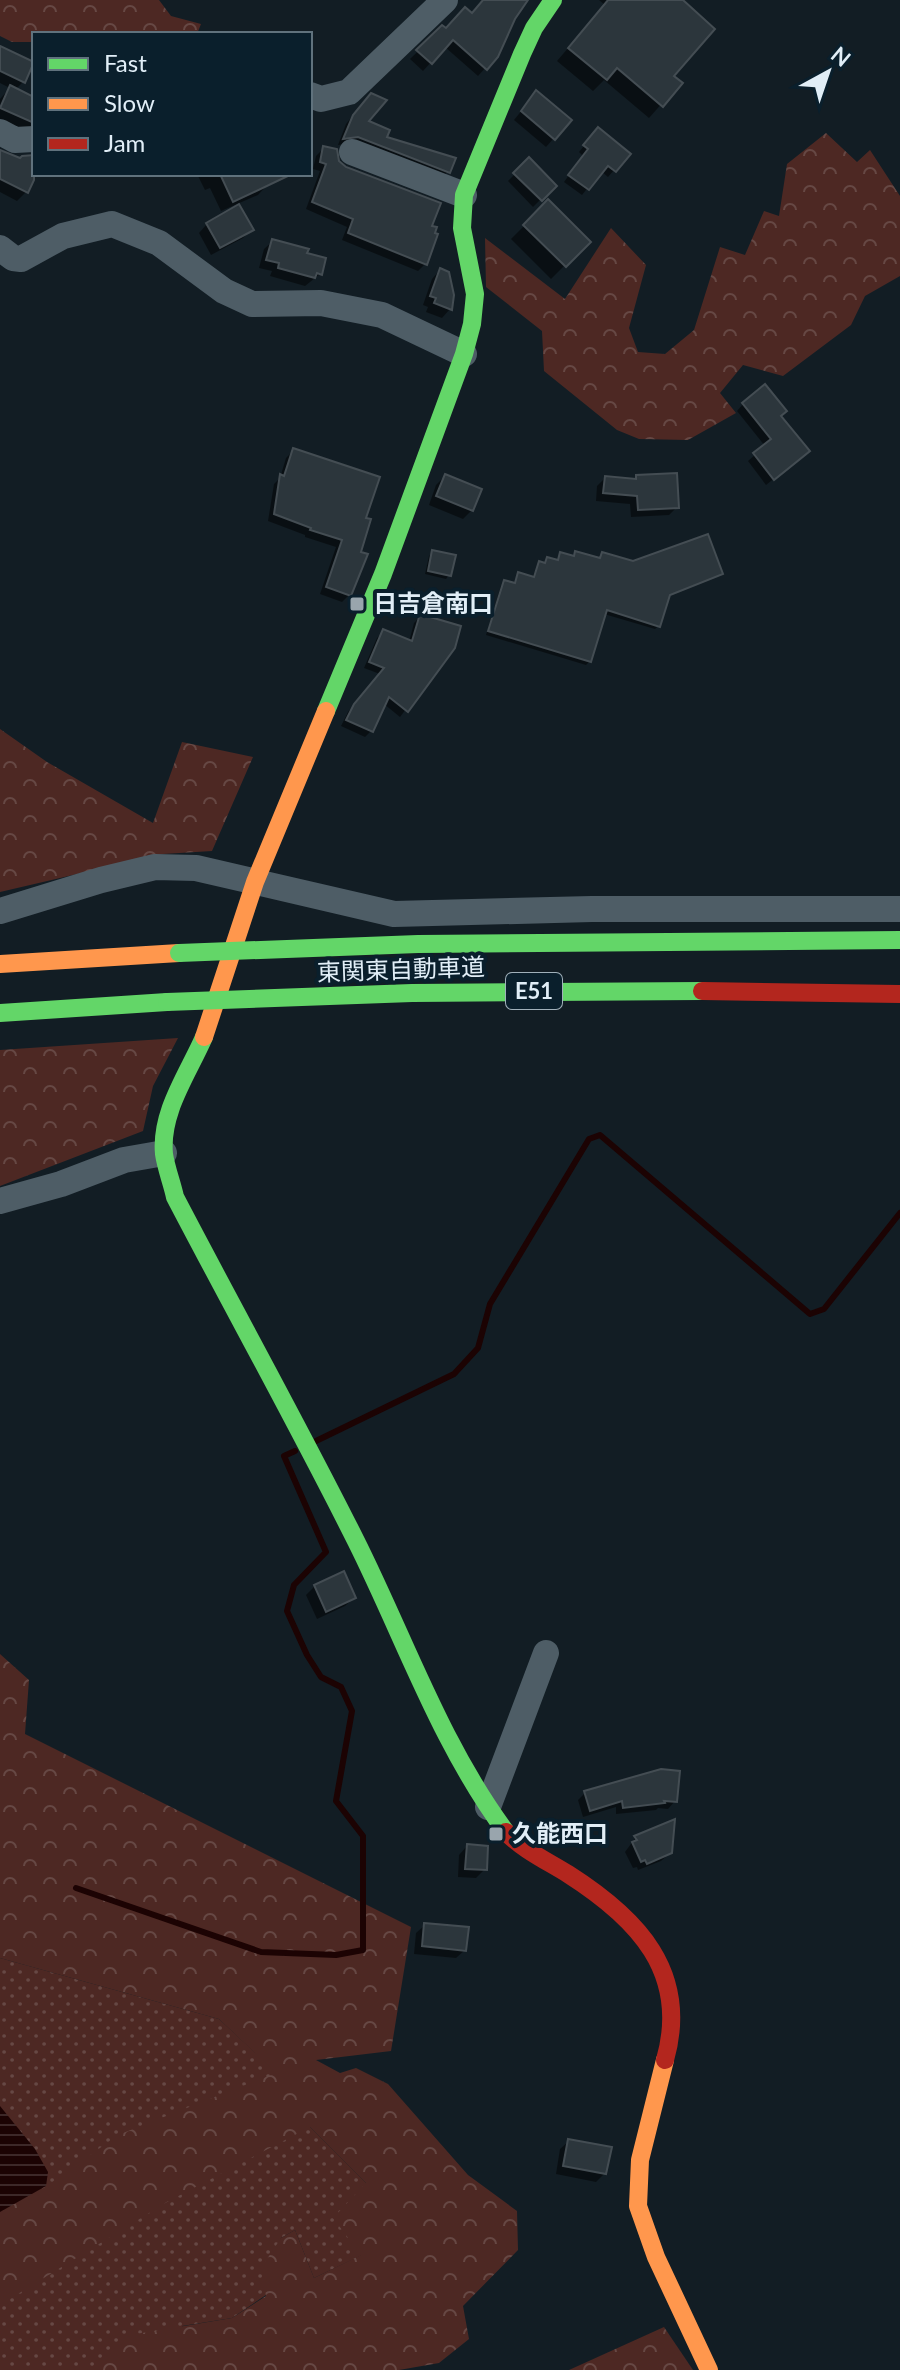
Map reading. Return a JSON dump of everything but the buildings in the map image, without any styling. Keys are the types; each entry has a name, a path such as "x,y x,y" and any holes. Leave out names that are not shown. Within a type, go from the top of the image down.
{"main road":[{"path":"553,0 534,28 522,54 464,195 462,228 475,294 472,324 464,354 383,574 255,882 203,1039 176,1094 167,1121 164,1153 175,1197 357,1543 416,1674 461,1763 509,1835 623,1913 643,1933 669,1984 672,2033 641,2161 637,2193 655,2254 709,2370"},
{"name":"東関東自動車道","path":"0,964 179,953 418,944 900,940"},
{"name":"東関東自動車道","path":"0,1013 167,1002 412,993 583,990 900,994"}],"street":[{"path":"312,96 321,99 349,92 445,0"},
{"path":"0,132 15,140 32,139"},
{"path":"352,152 464,195"},
{"path":"0,248 13,258 21,259 63,236 112,224 159,243 224,291 252,304 321,303 382,315 464,354"},
{"path":"0,911 155,867 196,868 394,914 592,909 900,909"},
{"path":"0,1201 61,1184 124,1160 164,1153"},
{"path":"488,1807 546,1653"}],"green space":[{"path":"0,0 159,0 171,16 201,24 198,32 32,32 32,42 12,42 0,36"},
{"path":"826,133 857,162 870,150 900,196 900,276 865,296 851,325 783,376 743,365 720,393 736,413 688,440 639,439 617,430 544,371 542,331 486,287 485,238 565,299 611,228 646,265 629,328 638,352 665,354 694,330 720,247 745,255 764,211 779,216 787,164"},
{"path":"0,729 47,762 153,823 182,742 253,757 212,851 163,854 0,892"},
{"path":"178,1038 153,1086 143,1131 0,1186 0,1050"},
{"path":"0,1654 29,1680 25,1734 411,1927 391,2051 316,2060 340,2073 356,2068 388,2084 468,2175 517,2211 518,2250 463,2306 469,2339 439,2363 399,2370 89,2370 124,2336 232,2318 266,2296 261,2268 281,2238 295,2230 314,2278 361,2255 333,2218 366,2183 310,2127 167,2202 0,2305 0,2212 47,2186 118,2135 276,2073 219,2019 0,1958"},
{"path":"0,1958 219,2019 277,2073 310,2127 366,2183 362,2255 314,2278 295,2230 281,2238 266,2295 232,2318 182,2326 191,2370 0,2370"},
{"path":"664,2327 693,2370 569,2370"}],"shaded area":[{"path":"0,2106 35,2149 48,2172 46,2186 0,2212"}],"waterway":[{"path":"316,1441 454,1374 478,1348 490,1304 589,1139 600,1135 810,1314 824,1309 900,1213"},
{"path":"76,1888 261,1952 336,1955 363,1950 363,1836 336,1801 352,1711 341,1687 321,1677 287,1611 294,1585 326,1552 284,1456 295,1451"}],"traffic: fast":[{"path":"326,711 383,574 464,354 472,324 475,294 462,228 464,195 522,54 534,28 553,0"},
{"path":"179,953 418,944 900,940"},
{"path":"167,1002 412,993 702,991"},
{"path":"0,1013 167,1002"},
{"path":"204,1037 176,1094 166,1123 164,1154 175,1197 356,1541 442,1727 506,1832"}],"traffic: slow":[{"path":"204,1037 255,882 326,711"},
{"path":"0,964 179,953"},
{"path":"665,2060 640,2160 638,2206 656,2257 709,2370"}],"traffic: jam":[{"path":"702,991 900,994"},
{"path":"506,1832 616,1909 652,1950 670,2000 671,2029 665,2060"}],"place":[{"name":"日吉倉南口","path":"357,604"},
{"name":"久能西口","path":"496,1834"}]}
